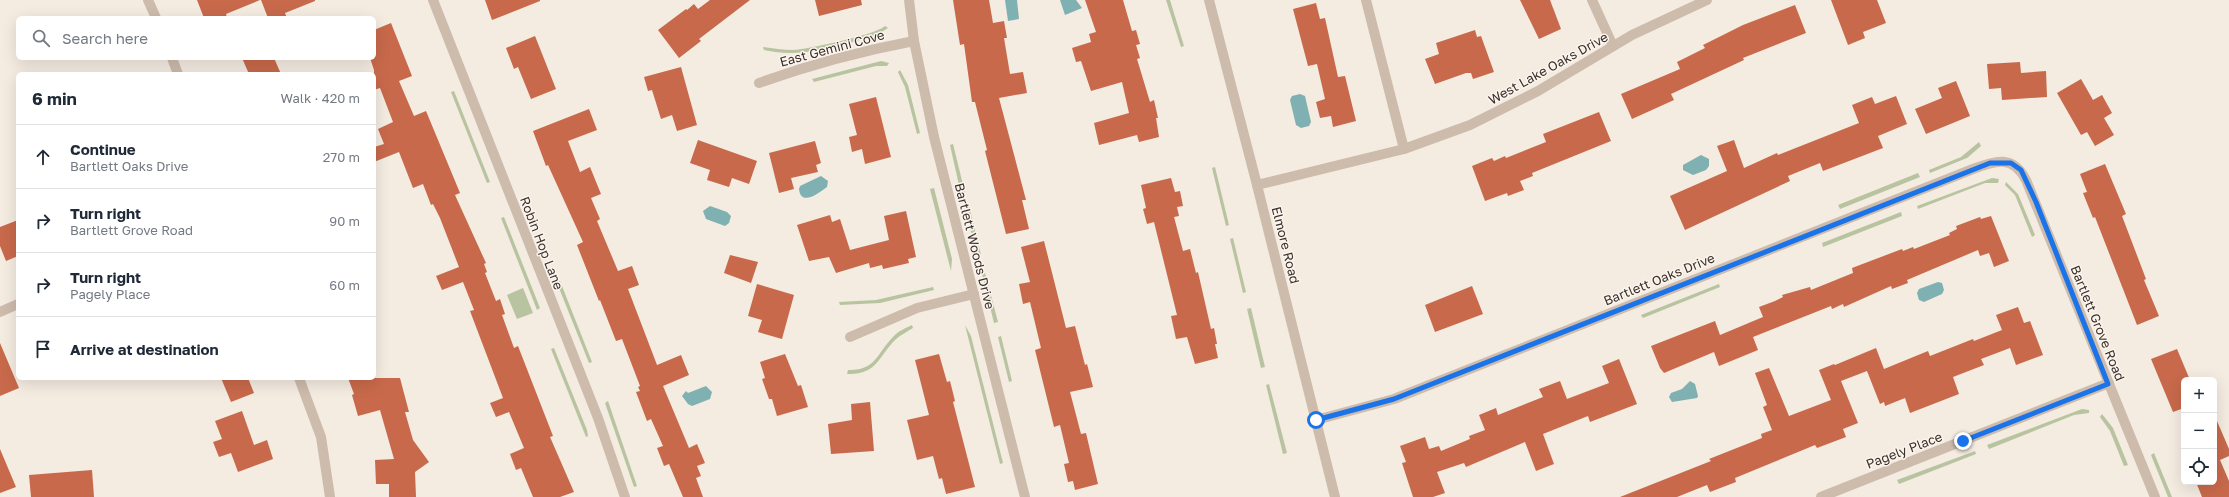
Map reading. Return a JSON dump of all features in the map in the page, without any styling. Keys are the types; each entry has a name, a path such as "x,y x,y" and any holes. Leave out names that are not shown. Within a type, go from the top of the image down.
{"street":[{"path":"148,0 155,16"},
{"name":"Robin Hop Lane","path":"433,0 596,412 624,497"},
{"name":"Bartlett Woods Drive","path":"908,0 914,41 934,137 1025,497"},
{"name":"Elmore Road","path":"1209,0 1258,185 1335,497"},
{"path":"1366,0 1404,148"},
{"path":"1592,0 1613,46"},
{"name":"West Lake Oaks Drive","path":"1258,185 1404,148 1438,137 1491,115 1538,92 1613,46 1708,0"},
{"name":"East Gemini Cove","path":"759,83 801,68 881,47 914,41"},
{"path":"173,60 177,72"},
{"name":"Bartlett Oaks Drive","path":"1316,420 1394,399 1990,163 2011,163"},
{"name":"Bartlett Grove Road","path":"2011,163 2021,170 2036,202 2108,384 2155,497"},
{"path":"850,337 918,308 974,294"},
{"path":"0,312 16,305"},
{"path":"300,380 321,437 330,497"},
{"name":"Pagely Place","path":"1821,497 2108,384"}],"green space":[{"path":"1166,0 1170,0 1184,46 1181,47"},
{"path":"885,26 888,28 877,35 822,50 793,53 764,50 763,47 793,50 813,47 856,37 879,30"},
{"path":"881,61 889,63 887,66 876,66 814,82 812,79"},
{"path":"900,70 908,85 920,133 917,134 905,87 898,72"},
{"path":"454,91 490,182 487,183 451,92"},
{"path":"1979,142 1981,146 1967,158 1930,173 1929,170 1961,157"},
{"path":"953,144 965,193 961,194 950,145"},
{"path":"1215,167 1229,225 1226,226 1212,168"},
{"path":"1918,173 1920,177 1840,209 1838,205"},
{"path":"1992,178 1999,179 1998,183 1985,183 1918,209 1917,206"},
{"path":"2006,182 2018,194 2035,235 2032,237 2015,195 2005,185"},
{"path":"934,188 952,259 951,271 930,189"},
{"path":"969,206 981,255 977,256 965,207"},
{"path":"1901,212 1902,216 1823,247 1822,243"},
{"path":"504,217 540,308 537,310 501,218"},
{"path":"1233,238 1246,292 1243,293 1230,239"},
{"path":"985,273 998,322 994,323 982,274"},
{"path":"560,281 592,362 589,363 557,283"},
{"path":"1719,284 1720,287 1643,318 1641,315"},
{"path":"933,287 934,290 880,303 840,305 839,302 876,300"},
{"path":"523,288 533,313 517,319 507,295"},
{"path":"1251,308 1265,367 1261,368 1247,309"},
{"path":"912,325 913,328 895,340 871,368 865,372 857,374 847,374 848,370 865,368 875,360 895,335"},
{"path":"965,325 971,336 1003,463 1000,464"},
{"path":"1001,336 1012,381 1009,382 998,337"},
{"path":"554,348 587,430 588,436 586,437 551,349"},
{"path":"1269,384 1287,453 1283,454 1266,385"},
{"path":"608,401 637,486 634,487 605,403"},
{"path":"2082,409 2089,410 2089,413 2074,415 1989,449 1987,445"},
{"path":"2102,414 2113,428 2128,465 2124,466 2110,431 2100,417"},
{"path":"1975,451 1976,454 1899,484 1897,480"},
{"path":"2154,453 2172,497 2168,497 2151,455"}],"water":[{"path":"1005,0 1017,0 1019,19 1008,21"},
{"path":"1060,0 1076,0 1082,8 1065,15"},
{"path":"1300,94 1305,96 1311,122 1309,126 1301,128 1296,125 1290,100 1292,96"},
{"path":"1701,155 1709,159 1709,166 1706,170 1693,175 1683,170 1683,165"},
{"path":"821,176 828,181 827,187 811,197 803,197 800,194 800,186"},
{"path":"710,206 727,212 731,216 729,223 725,226 706,219 703,211"},
{"path":"1938,282 1942,283 1944,290 1942,294 1924,302 1919,300 1917,293 1919,289"},
{"path":"1690,381 1695,384 1698,396 1697,398 1672,402 1669,397 1671,393 1682,389"},
{"path":"706,386 712,392 710,399 692,406 688,404 682,396 686,391 688,393"}],"building":[{"path":"197,0 260,0 226,14 226,16 203,16"},
{"path":"261,0 315,0 285,13 286,16 267,16"},
{"path":"485,0 540,0 540,1 492,20"},
{"path":"710,0 750,0 699,39 701,41 679,58 658,30 694,4 698,9"},
{"path":"815,0 861,0 862,5 819,16"},
{"path":"953,0 989,0 993,23 1004,21 1007,38 1004,38 1010,74 1023,72 1027,93 999,98 1026,200 1022,200 1029,229 1006,234 985,151 987,150 975,102 972,102 964,44 960,45"},
{"path":"1085,0 1123,0 1132,31 1136,30 1140,44 1136,45 1140,58 1137,59 1150,102 1154,100 1158,118 1156,118 1159,137 1139,142 1137,135 1099,145 1094,123 1129,113 1122,82 1091,91 1081,61 1076,62 1072,48 1091,42 1089,34 1096,32"},
{"path":"1520,0 1550,0 1561,29 1539,39"},
{"path":"1831,0 1877,0 1886,23 1863,32 1865,38 1848,45"},
{"path":"1316,3 1320,19 1325,18 1338,77 1345,76 1356,121 1333,127 1331,116 1320,118 1316,102 1325,99 1317,64 1308,66 1293,9"},
{"path":"1795,5 1806,33 1743,58 1744,60 1671,94 1674,100 1632,119 1621,94 1680,69 1677,62 1705,48 1703,45 1743,25"},
{"path":"391,23 412,76 399,81 414,116 426,111 460,193 455,195 486,263 484,264 487,272 485,273 496,301 500,299 505,314 502,315 514,348 518,346 553,436 550,437 574,492 560,497 533,497 521,468 516,470 510,454 524,448 509,412 496,417 490,403 503,398 470,311 474,310 463,282 442,290 436,276 459,267 440,218 433,204 431,205 423,184 413,188 399,152 376,161 376,146 384,144 378,129 393,122 380,88 376,89 376,72 374,72 371,60 376,60 376,29"},
{"path":"1475,30 1477,37 1481,36 1494,72 1473,79 1471,73 1466,73 1435,84 1425,59 1439,54 1436,43"},
{"path":"535,36 556,89 531,99 518,67 514,69 506,48"},
{"path":"243,60 275,60 280,72 248,72"},
{"path":"2020,62 2021,73 2046,71 2047,97 2002,100 2001,88 1989,89 1987,64"},
{"path":"681,67 697,125 677,131 672,115 661,119 652,90 648,91 644,77"},
{"path":"2081,79 2093,100 2102,95 2112,113 2104,118 2114,135 2095,146 2087,132 2081,135 2057,93"},
{"path":"1956,81 1970,116 1926,134 1915,109 1942,98 1938,88"},
{"path":"1896,96 1907,124 1878,136 1883,148 1823,171 1820,163 1788,176 1790,181 1685,230 1670,196 1727,171 1717,146 1734,140 1744,168 1777,153 1778,155 1859,123 1852,105 1872,97 1875,104"},
{"path":"876,97 891,157 865,164 862,149 852,152 849,137 857,135 849,104"},
{"path":"589,109 597,130 568,141 580,172 590,167 601,194 591,198 600,219 597,221 618,271 632,266 639,285 628,289 657,365 681,355 689,375 663,386 689,448 697,444 705,463 697,466 701,476 696,478 703,497 683,497 669,464 664,466 657,448 663,446 651,419 647,421 636,392 640,391 638,387 640,386 622,339 616,341 577,245 583,242 548,165 546,166 533,131"},
{"path":"1599,112 1611,141 1532,173 1533,176 1520,181 1524,190 1508,196 1507,193 1485,201 1472,166 1492,158 1494,161 1505,156 1506,158 1546,142 1543,134"},
{"path":"698,140 757,161 749,184 732,178 729,187 707,180 710,170 690,163"},
{"path":"815,141 821,163 816,165 818,172 791,178 794,189 779,193 769,153"},
{"path":"2105,164 2126,214 2122,216 2146,279 2144,280 2159,316 2137,325 2095,217 2093,218 2083,193 2087,192 2080,174"},
{"path":"1171,178 1175,192 1180,191 1183,206 1177,207 1179,216 1174,217 1183,251 1190,249 1196,273 1198,272 1211,329 1214,328 1217,344 1215,344 1218,358 1195,364 1187,337 1176,339 1171,316 1177,315 1154,222 1147,224 1143,209 1146,208 1141,185"},
{"path":"906,211 916,257 908,259 909,263 883,269 882,265 870,268 869,263 836,273 829,257 809,261 797,225 830,215 832,222 840,219 850,250 889,240 884,216"},
{"path":"1991,216 2009,261 1994,267 1989,253 1980,256 1978,250 1907,280 1908,283 1892,289 1891,286 1844,307 1843,304 1832,309 1831,306 1753,337 1758,350 1719,366 1714,352 1664,373 1660,368 1651,346 1715,321 1720,335 1763,317 1759,307 1783,297 1782,295 1810,287 1811,290 1853,273 1852,268 1902,249 1903,251 1913,247 1914,249 1950,235 1949,233 1957,229 1956,226 1980,217 1981,219"},
{"path":"16,221 16,257 6,261 0,246 0,227"},
{"path":"1044,241 1066,328 1075,326 1085,365 1087,364 1093,387 1070,392 1081,434 1086,433 1098,484 1075,490 1073,481 1068,482 1064,464 1069,463 1060,425 1054,427 1035,350 1041,348 1030,302 1023,304 1019,284 1030,282 1021,247"},
{"path":"730,255 758,262 751,283 724,273"},
{"path":"757,284 794,295 782,339 758,332 762,320 748,316"},
{"path":"1472,286 1483,314 1435,332 1425,305"},
{"path":"2018,307 2024,323 2030,321 2043,355 2016,365 2010,348 1981,359 1984,365 1953,377 1959,394 1910,413 1905,398 1885,406 1884,402 1880,404 1867,371 1841,381 1858,423 1843,429 1846,437 1817,448 1815,445 1735,478 1736,482 1710,492 1707,485 1677,497 1620,497 1711,461 1709,459 1762,438 1761,434 1772,430 1763,407 1767,405 1755,373 1769,368 1789,416 1831,400 1819,370 1876,348 1884,369 1928,351 1930,356 1973,339 1974,341 2002,330 1996,315"},
{"path":"0,343 19,388 0,396"},
{"path":"2177,349 2189,377 2181,377 2181,409 2173,412 2151,359"},
{"path":"785,354 798,386 801,385 808,407 777,416 772,399 769,399 762,379 765,378 760,362"},
{"path":"939,354 947,382 950,381 955,401 953,402 975,487 946,494 942,478 939,479 933,456 917,460 907,420 929,415 915,360"},
{"path":"1619,359 1637,404 1590,422 1588,416 1543,434 1554,464 1536,471 1525,442 1466,467 1464,463 1437,472 1445,493 1433,497 1413,497 1402,463 1406,462 1400,446 1425,437 1429,449 1439,446 1441,451 1470,439 1469,436 1485,430 1479,415 1496,408 1498,415 1543,397 1539,389 1560,381 1567,399 1609,383 1602,366"},
{"path":"400,378 409,412 405,412 413,440 429,462 415,472 416,497 389,497 389,484 376,484 375,460 394,459 380,410 358,416 352,395 354,394 349,380"},
{"path":"222,380 249,380 254,393 231,402"},
{"path":"870,402 874,451 831,454 828,424 852,420 851,404"},
{"path":"242,411 254,445 267,440 273,459 238,472 231,453 219,457 213,442 222,439 215,421"},
{"path":"2217,421 2229,449 2229,456 2220,460 2229,481 2229,497 2202,497 2197,485 2217,485"},
{"path":"0,449 16,487 0,493"},
{"path":"92,470 94,497 31,497 29,475"}],"route":[{"path":"1316,420 1394,399 1973,169 2000,161 2011,163 2021,170 2036,202 2108,384 1963,441"}]}
